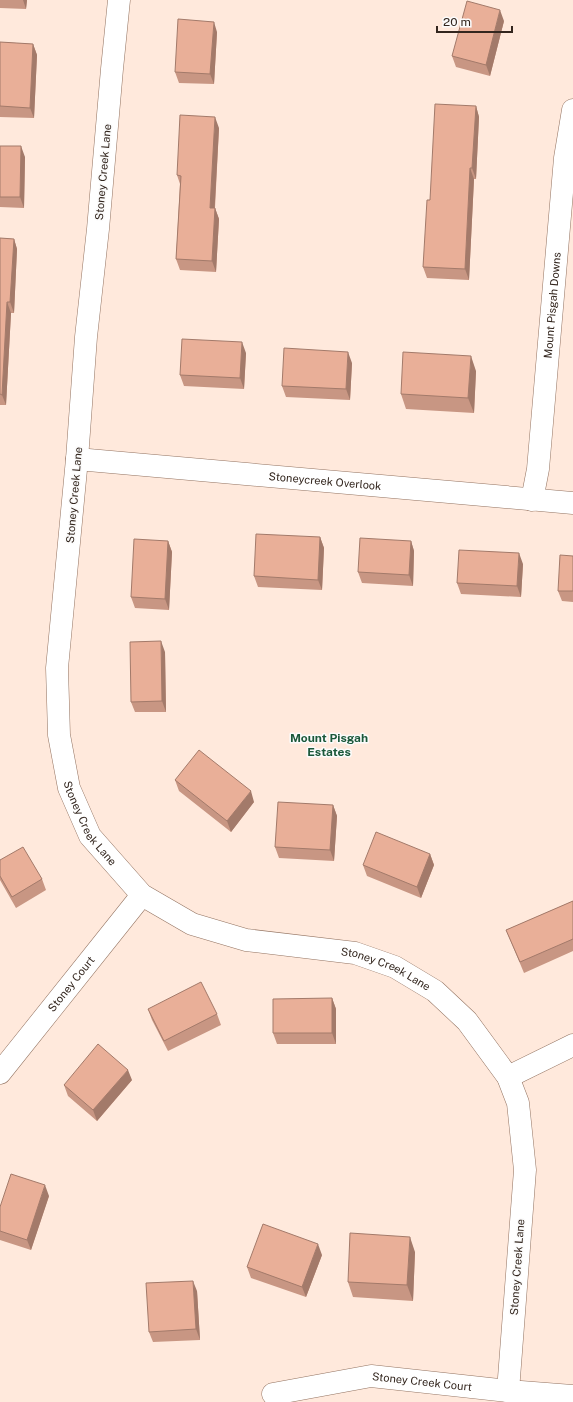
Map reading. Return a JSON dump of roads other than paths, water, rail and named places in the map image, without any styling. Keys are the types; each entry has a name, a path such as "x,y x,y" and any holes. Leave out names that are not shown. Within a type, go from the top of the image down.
{"street":[{"name":"Stoney Creek Lane","path":"119,0 98,229 86,337 77,459 57,668 59,735 69,788 90,836 142,895 192,924 246,940 355,952 395,967 435,991 467,1021 508,1078 518,1103 525,1170 508,1391"},
{"name":"Mount Pisgah Downs","path":"532,500 538,469 565,158 573,110"},
{"name":"Stoneycreek Overlook","path":"77,459 573,503"},
{"name":"Stoney Court","path":"0,1073 142,895"},
{"path":"508,1078 573,1046"},
{"name":"Stoney Creek Court","path":"273,1394 371,1376 508,1391 573,1396"}],"district":[{"name":"Mount Pisgah Estates","path":"329,745"}]}
